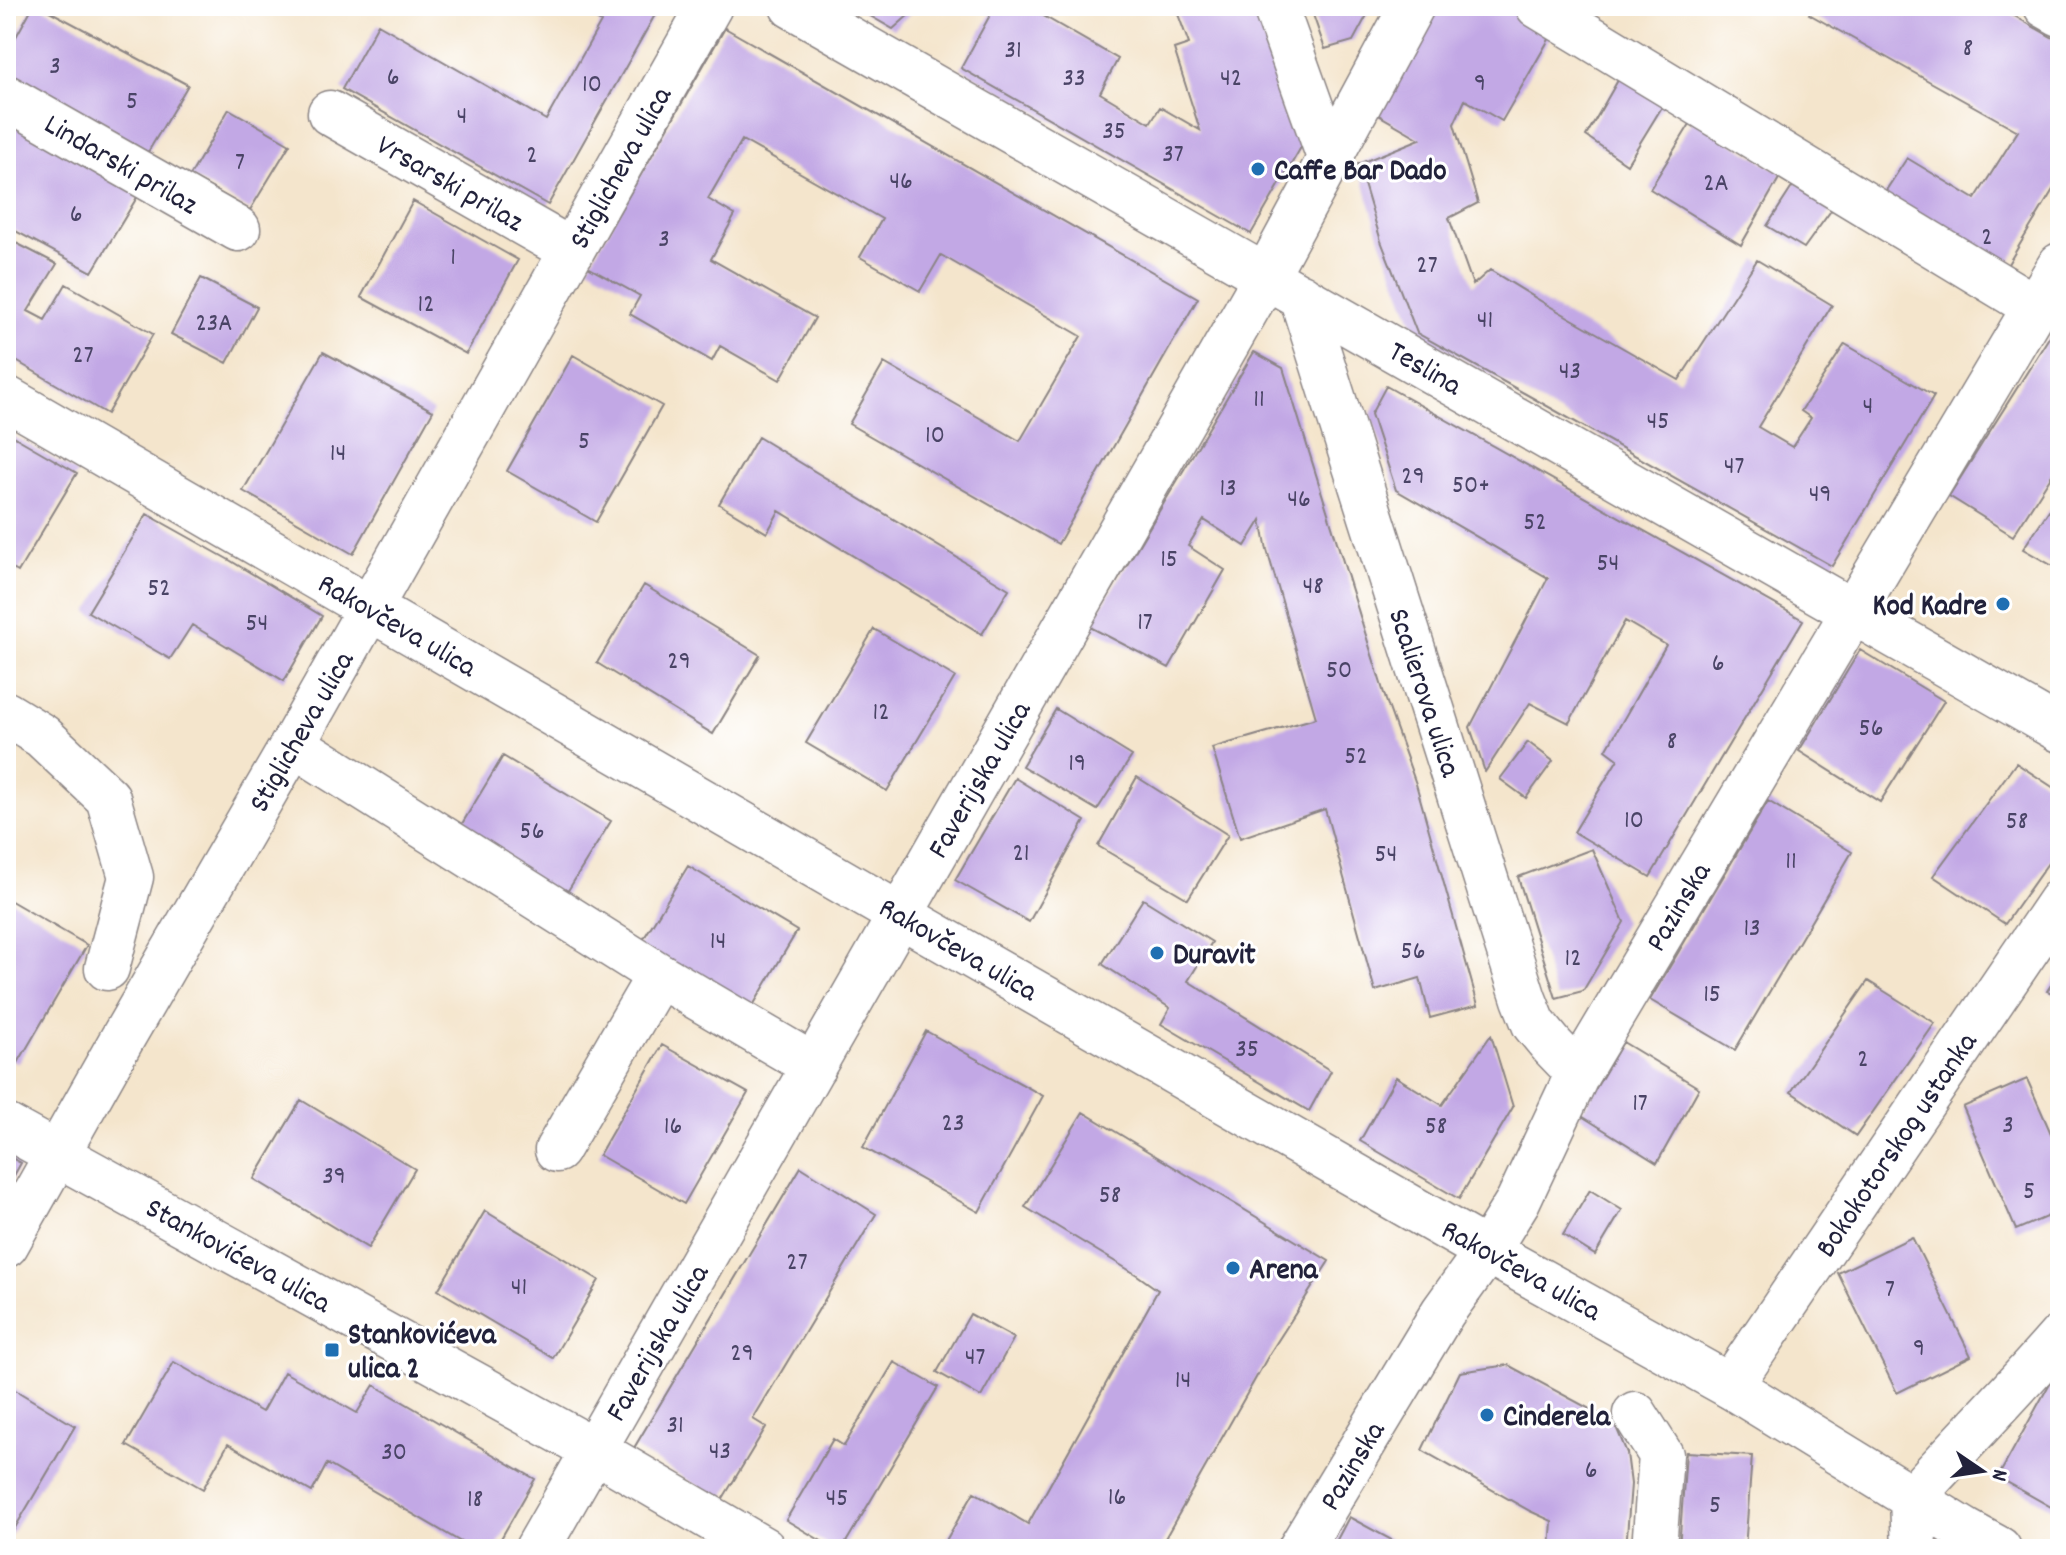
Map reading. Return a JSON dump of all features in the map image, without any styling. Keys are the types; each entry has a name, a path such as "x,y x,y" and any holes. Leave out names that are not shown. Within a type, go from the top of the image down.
{"street":[{"name":"Stiglicheva ulica","path":"6,1245 710,6"},
{"name":"Teslina","path":"792,6 2060,730"},
{"path":"1275,6 1330,160"},
{"name":"Faverijska ulica","path":"537,1549 900,915 1284,286 1330,160 1412,6"},
{"path":"1538,6 2035,307"},
{"path":"2046,6 2060,14"},
{"name":"Lindarski prilaz","path":"6,97 238,229"},
{"name":"Vrsarski prilaz","path":"330,113 572,251"},
{"name":"Pazinska","path":"1300,1549 1443,1312 1518,1201 1578,1073 2060,265"},
{"name":"Scalierova ulica","path":"1284,286 1524,999 1534,1024 1578,1073"},
{"name":"Rakovčeva ulica","path":"6,398 900,915 1487,1251 1730,1386 1999,1549"},
{"path":"6,714 42,736 108,798 131,877 107,968"},
{"path":"293,744 659,975 814,1066"},
{"name":"Bokokotorskog ustanka","path":"1730,1386 2060,901"},
{"path":"557,1150 659,975"},
{"name":"Stankovićeva ulica","path":"6,1126 594,1450 763,1549"},
{"path":"1914,1549 1912,1498 2060,1337"},
{"path":"1635,1414 1661,1455 1654,1549"}],"building":[{"path":"33,6 40,6 188,85 148,152 6,72 6,55"},
{"path":"573,6 660,6 548,205 342,89 378,24 546,120 601,22"},
{"path":"853,6 919,6 893,29"},
{"path":"995,6 1026,6 1118,59 1100,93 1150,123 1160,107 1200,130 1174,49 1189,44 1175,6 1252,6 1304,142 1251,234 961,68"},
{"path":"1310,6 1372,6 1353,41 1325,49"},
{"path":"1435,6 1505,6 1552,34 1502,121 1465,100 1454,124 1478,203 1449,218 1473,285 1490,270 1679,380 1757,260 1832,305 1758,427 1792,447 1811,418 1801,411 1845,344 1934,396 1832,566 1417,333 1381,241 1358,164 1420,139 1377,114"},
{"path":"1814,6 1997,6 2060,42 2060,178 2005,269 1883,195 1907,158 1975,199 2018,131 1809,14"},
{"path":"725,28 1198,298 1058,544 849,424 884,363 1020,441 1081,336 941,255 920,291 860,257 882,219 742,140 708,199 735,215 711,259 815,318 780,380 720,346 712,361 630,314 640,296 588,267"},
{"path":"1621,75 1665,102 1627,164 1586,136"},
{"path":"229,109 290,144 250,210 190,176"},
{"path":"6,118 139,194 92,272 6,226"},
{"path":"1693,119 1782,173 1741,245 1650,189"},
{"path":"1796,181 1835,205 1804,248 1767,226"},
{"path":"413,201 518,260 466,354 361,297"},
{"path":"16,243 57,264 28,311 45,320 66,284 153,334 107,414 6,355 6,261"},
{"path":"201,278 257,307 227,363 171,334"},
{"path":"2060,320 2060,462 2013,536 1949,496"},
{"path":"323,352 433,411 353,554 243,491"},
{"path":"1254,352 1283,368 1386,700 1416,784 1478,1005 1430,1018 1420,978 1375,991 1325,809 1240,838 1212,748 1316,718 1261,520 1245,546 1204,520 1188,546 1225,570 1169,668 1090,627"},
{"path":"573,355 662,406 596,522 507,471"},
{"path":"1386,386 1803,620 1650,877 1574,832 1618,759 1606,750 1666,645 1625,621 1569,723 1530,703 1485,772 1470,727 1548,578 1396,490 1371,414"},
{"path":"6,432 77,473 18,572 6,565"},
{"path":"758,437 1009,589 982,634 779,511 767,533 719,504"},
{"path":"2049,510 2060,517 2060,570 2023,549"},
{"path":"147,514 322,616 284,681 192,625 170,659 88,612"},
{"path":"644,585 760,655 713,734 597,663"},
{"path":"874,629 955,677 887,791 806,743"},
{"path":"1860,650 1944,701 1880,802 1799,751"},
{"path":"1056,709 1132,756 1097,810 1022,766"},
{"path":"1528,742 1553,761 1526,798 1500,779"},
{"path":"503,756 611,821 561,902 454,837"},
{"path":"2016,763 2060,792 2060,846 2005,924 1933,876"},
{"path":"1137,777 1228,835 1188,899 1098,846"},
{"path":"1015,778 1085,821 1029,922 955,880"},
{"path":"1768,801 1852,852 1735,1050 1650,1000"},
{"path":"1592,849 1624,922 1583,991 1556,998 1518,877"},
{"path":"688,866 797,931 748,1014 638,948"},
{"path":"6,898 87,945 18,1063 6,1056"},
{"path":"1143,899 1212,942 1188,981 1331,1071 1309,1111 1161,1024 1170,1008 1102,964"},
{"path":"2060,971 2060,996 2047,991"},
{"path":"1868,981 1935,1023 1856,1136 1791,1092"},
{"path":"926,1031 1043,1096 979,1212 863,1147"},
{"path":"1491,1035 1513,1107 1459,1199 1360,1141 1396,1077 1442,1105"},
{"path":"1623,1042 1699,1088 1657,1163 1580,1115"},
{"path":"662,1045 748,1093 684,1204 599,1155"},
{"path":"2027,1079 2060,1154 2060,1211 2016,1230 1963,1107"},
{"path":"301,1100 415,1169 368,1248 254,1179"},
{"path":"1083,1112 1329,1261 1270,1353 1159,1549 941,1549 974,1492 1028,1524 1158,1290 1025,1207"},
{"path":"6,1155 21,1163 6,1190"},
{"path":"801,1167 876,1214 753,1419 766,1427 722,1500 634,1448"},
{"path":"1590,1190 1622,1210 1595,1255 1563,1235"},
{"path":"485,1211 599,1280 553,1358 438,1290"},
{"path":"1912,1237 1971,1356 1897,1393 1838,1273"},
{"path":"970,1314 1014,1338 981,1397 937,1372"},
{"path":"174,1362 262,1412 284,1372 357,1413 374,1385 535,1479 495,1549 473,1549 327,1464 312,1492 228,1444 203,1489 126,1445"},
{"path":"894,1362 938,1387 842,1549 835,1549 786,1520 833,1439 844,1446"},
{"path":"1508,1365 1614,1422 1627,1453 1631,1484 1626,1549 1550,1549 1552,1521 1422,1450 1460,1372"},
{"path":"2060,1365 2060,1512 1998,1477"},
{"path":"6,1387 75,1426 6,1543"},
{"path":"1686,1452 1752,1456 1745,1549 1679,1549"},
{"path":"1349,1517 1403,1546 1401,1549 1332,1549"}],"place":[{"name":"Caffe Bar Dado","path":"1258,169"},
{"name":"Kod Kadre","path":"2003,604"},
{"name":"Duravit","path":"1157,953"},
{"name":"Arena","path":"1233,1268"},
{"name":"Stankovićeva ulica 2","path":"332,1350"},
{"name":"Cinderela","path":"1487,1415"}]}
